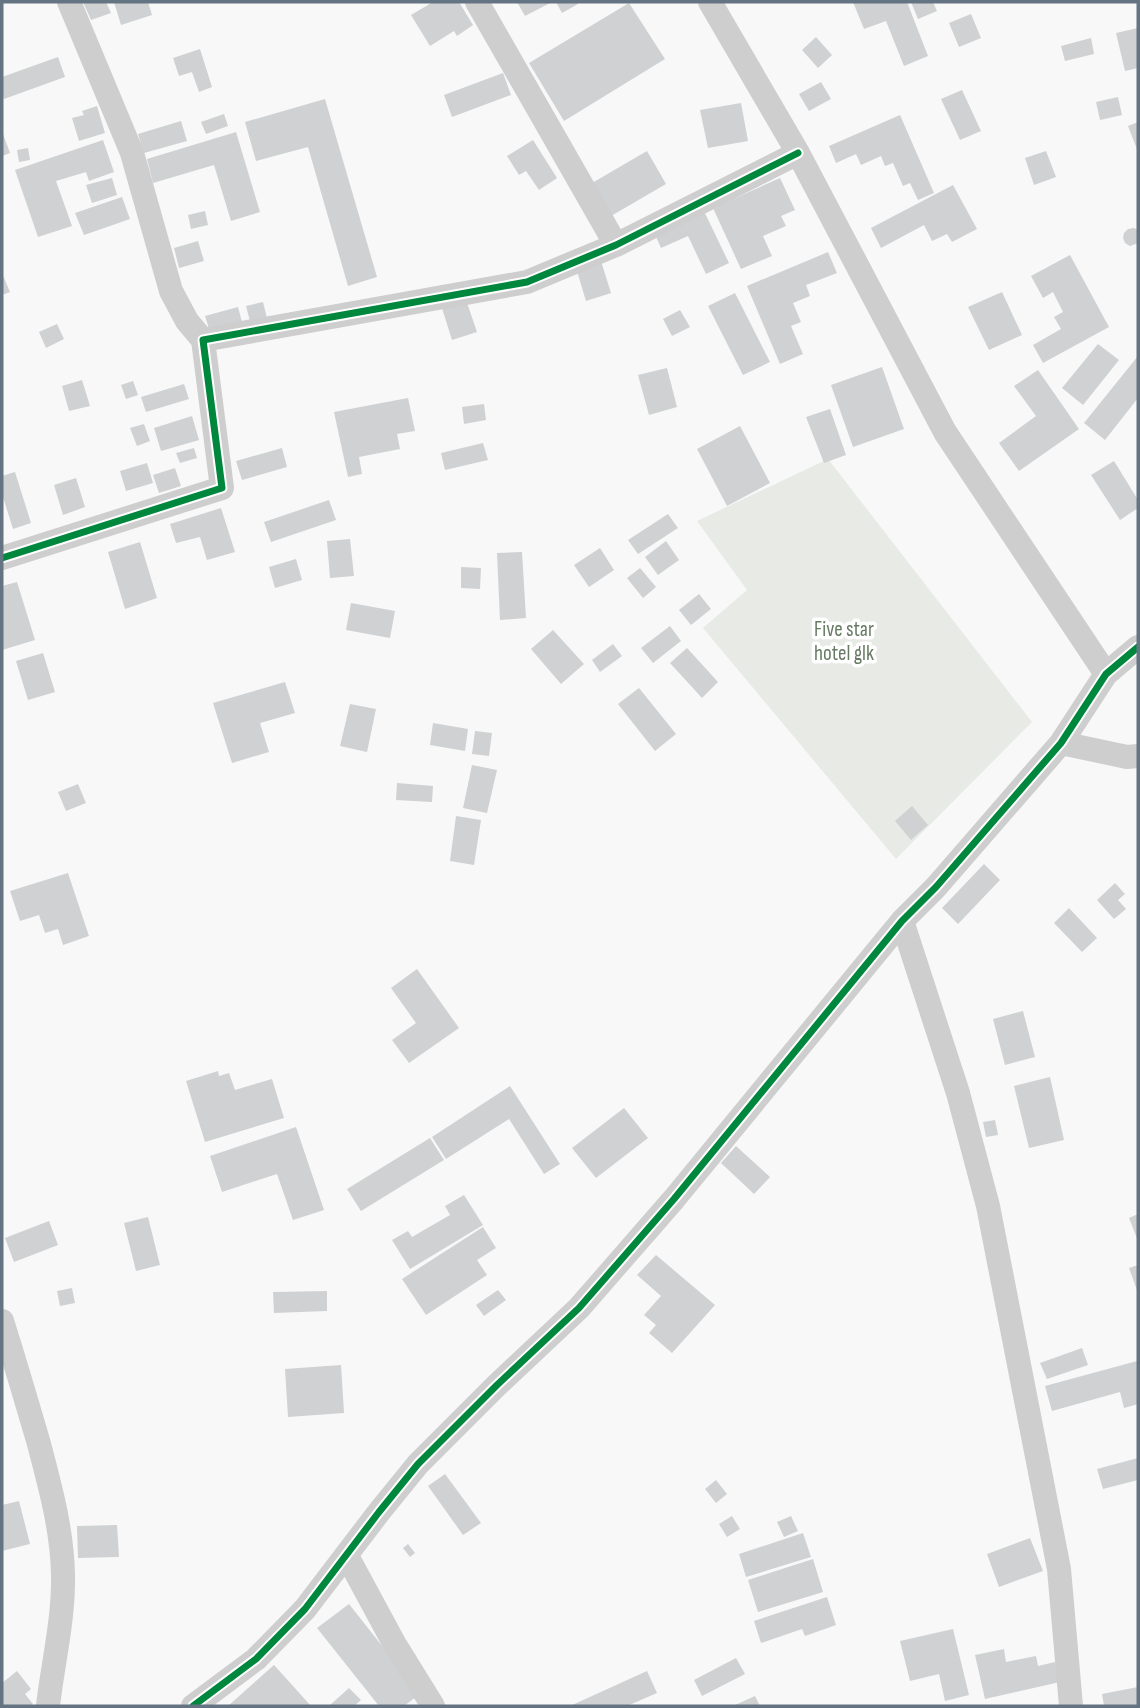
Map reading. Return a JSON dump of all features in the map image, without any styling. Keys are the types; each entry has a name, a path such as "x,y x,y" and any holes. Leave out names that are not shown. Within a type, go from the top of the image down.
{"street":[{"path":"2,558 222,488 203,340 187,321 171,291 132,153 69,2"},
{"path":"477,2 616,245"},
{"path":"710,2 798,153 945,432 1106,674"},
{"path":"203,340 527,282 616,245 798,153"},
{"path":"193,1706 256,1659 305,1609 418,1464 579,1307 674,1199 902,921 936,887 1061,743 1106,674 1138,647"},
{"path":"1061,743 1127,757 1138,756"},
{"path":"902,921 958,1093 988,1206 1059,1569 1072,1706"},
{"path":"2,1321 52,1493 61,1541 63,1575 60,1627 48,1706"},
{"path":"346,1556 394,1643 433,1706"}],"green space":[{"name":"Five star hotel glk","path":"828,459 1032,722 896,859 703,628 747,590 697,521"}],"building":[{"path":"83,2 106,2 111,13 91,20"},
{"path":"114,2 148,2 152,15 121,25"},
{"path":"433,2 459,2 473,25 457,36 454,31 430,46 411,15"},
{"path":"517,2 552,2 525,16"},
{"path":"556,2 577,2 578,4 562,13"},
{"path":"853,2 907,2 928,56 904,66 886,21 864,29"},
{"path":"911,2 933,2 937,11 918,19"},
{"path":"629,3 665,59 564,121 529,63"},
{"path":"971,14 981,38 959,47 949,23"},
{"path":"1138,28 1138,68 1125,71 1116,33"},
{"path":"816,37 832,55 818,68 802,50"},
{"path":"1091,38 1094,54 1065,61 1061,46"},
{"path":"200,49 212,87 199,92 192,72 179,76 173,58"},
{"path":"58,57 65,77 4,99 2,77"},
{"path":"503,73 511,95 452,117 444,95"},
{"path":"821,82 831,99 809,111 799,94"},
{"path":"962,90 981,131 960,140 941,99"},
{"path":"1118,97 1122,115 1100,120 1096,102"},
{"path":"325,99 377,277 348,286 308,147 256,161 245,122"},
{"path":"741,103 748,141 708,148 700,110"},
{"path":"97,106 105,133 79,141 72,118 84,115 82,111"},
{"path":"224,114 228,126 206,134 201,122"},
{"path":"900,115 934,193 918,200 910,183 903,186 893,163 885,166 881,156 861,165 856,154 836,163 829,146"},
{"path":"181,121 187,141 144,153 138,134"},
{"path":"1138,122 1138,152 1128,126"},
{"path":"2,131 10,153 2,156"},
{"path":"236,132 260,212 231,221 214,165 153,183 147,159"},
{"path":"103,140 114,172 89,181 86,172 56,181 72,226 38,237 15,170"},
{"path":"533,140 557,178 539,190 526,171 519,175 507,156"},
{"path":"28,148 30,160 19,162 17,150"},
{"path":"647,151 666,184 611,216 592,183"},
{"path":"1046,151 1056,177 1034,185 1025,158"},
{"path":"112,178 117,195 92,203 86,185"},
{"path":"780,178 795,210 781,216 786,226 763,236 772,256 741,269 713,208"},
{"path":"953,185 977,229 952,242 947,234 932,241 924,225 881,248 871,228"},
{"path":"122,197 130,219 84,235 75,213"},
{"path":"702,207 729,263 706,274 688,236 661,248 653,230"},
{"path":"205,211 208,225 191,229 188,215"},
{"path":"1134,228 1138,230 1138,243 1130,246 1125,243 1124,233"},
{"path":"198,241 204,261 179,268 174,248"},
{"path":"828,252 837,273 806,285 810,296 793,303 801,322 791,326 803,354 780,364 747,286"},
{"path":"1070,255 1109,327 1043,363 1033,345 1061,329 1054,317 1063,312 1053,292 1043,298 1031,276"},
{"path":"601,261 611,293 586,301 576,268"},
{"path":"2,273 10,292 2,295"},
{"path":"1002,292 1022,335 989,350 968,307"},
{"path":"735,293 770,362 743,375 708,306"},
{"path":"465,297 477,332 452,340 441,305"},
{"path":"263,302 268,322 251,325 246,306"},
{"path":"238,307 243,326 211,335 205,316"},
{"path":"680,310 690,327 672,336 663,319"},
{"path":"57,324 64,339 46,348 39,332"},
{"path":"1098,344 1119,360 1083,405 1062,388"},
{"path":"1138,356 1138,398 1105,440 1084,423"},
{"path":"882,367 904,429 853,447 831,385"},
{"path":"667,368 677,407 649,415 638,375"},
{"path":"1038,370 1079,429 1019,471 999,443 1036,416 1014,386"},
{"path":"82,380 90,406 69,411 62,386"},
{"path":"133,381 138,395 126,399 121,385"},
{"path":"184,384 189,399 146,412 141,397"},
{"path":"408,398 415,431 397,434 400,449 359,457 362,474 348,477 334,412"},
{"path":"484,404 486,420 464,424 462,407"},
{"path":"830,409 846,455 824,463 806,417"},
{"path":"192,416 199,440 161,451 154,428"},
{"path":"144,424 150,441 137,446 130,428"},
{"path":"740,426 770,483 727,506 697,449"},
{"path":"483,443 488,460 445,470 441,453"},
{"path":"194,448 197,458 180,463 176,453"},
{"path":"282,448 287,467 242,480 236,461"},
{"path":"1114,461 1138,500 1138,508 1120,520 1091,475"},
{"path":"147,463 153,483 126,491 120,471"},
{"path":"175,468 181,486 159,493 153,475"},
{"path":"15,472 31,523 13,529 2,494 2,476"},
{"path":"76,478 85,507 63,515 54,485"},
{"path":"329,500 336,520 271,542 264,522"},
{"path":"221,508 235,552 207,560 200,537 176,543 170,524"},
{"path":"668,514 678,528 638,554 628,540"},
{"path":"350,539 354,576 330,578 327,541"},
{"path":"666,541 679,560 658,575 645,557"},
{"path":"140,542 157,598 125,609 108,552"},
{"path":"600,548 614,570 589,587 574,565"},
{"path":"522,552 526,618 500,620 497,553"},
{"path":"296,559 302,580 275,588 269,567"},
{"path":"461,567 481,568 480,589 461,588"},
{"path":"640,568 656,587 643,598 627,578"},
{"path":"17,582 35,640 2,650 2,586"},
{"path":"699,594 711,609 691,625 679,610"},
{"path":"351,603 395,611 390,638 346,630"},
{"path":"670,626 681,641 653,663 641,648"},
{"path":"553,630 584,664 561,684 531,649"},
{"path":"613,644 622,656 600,672 592,660"},
{"path":"687,648 718,682 702,698 670,663"},
{"path":"43,653 55,692 28,700 16,661"},
{"path":"285,682 295,713 260,723 269,752 232,763 213,703"},
{"path":"639,688 676,734 655,751 618,704"},
{"path":"350,704 376,709 367,752 340,746"},
{"path":"433,723 468,729 465,751 430,745"},
{"path":"475,731 492,733 489,756 472,754"},
{"path":"472,765 497,770 487,813 463,808"},
{"path":"397,783 433,786 432,802 396,800"},
{"path":"78,784 86,803 66,811 58,792"},
{"path":"912,806 928,825 911,840 895,821"},
{"path":"456,816 481,820 474,865 450,861"},
{"path":"984,864 1000,880 958,924 942,908"},
{"path":"68,873 89,936 63,945 58,929 45,933 39,915 20,921 10,891"},
{"path":"1115,883 1125,894 1118,900 1126,909 1114,919 1097,900"},
{"path":"1069,908 1097,938 1082,952 1054,923"},
{"path":"417,969 459,1028 409,1063 392,1040 416,1023 391,988"},
{"path":"1023,1011 1035,1057 1005,1065 993,1019"},
{"path":"218,1071 219,1076 229,1073 235,1090 272,1079 284,1118 205,1142 186,1081"},
{"path":"1050,1077 1064,1140 1029,1148 1014,1086"},
{"path":"510,1086 560,1164 544,1174 509,1119 446,1159 432,1137"},
{"path":"624,1108 648,1138 596,1178 572,1148"},
{"path":"995,1120 998,1135 986,1137 983,1122"},
{"path":"296,1127 324,1210 293,1220 277,1174 222,1192 210,1156"},
{"path":"430,1138 444,1160 361,1211 347,1189"},
{"path":"736,1146 770,1177 754,1194 721,1163"},
{"path":"464,1195 483,1225 410,1269 392,1240 408,1231 412,1237 450,1215 445,1206"},
{"path":"1138,1214 1138,1241 1129,1218"},
{"path":"148,1217 160,1265 136,1271 124,1223"},
{"path":"49,1221 58,1245 14,1262 5,1238"},
{"path":"483,1227 496,1248 477,1260 487,1275 426,1315 402,1279"},
{"path":"656,1255 715,1305 672,1353 649,1333 656,1325 644,1315 661,1296 637,1275"},
{"path":"1138,1265 1138,1293 1129,1268"},
{"path":"72,1288 75,1303 60,1306 57,1291"},
{"path":"498,1290 506,1300 484,1316 476,1305"},
{"path":"327,1291 327,1311 274,1313 273,1292"},
{"path":"1082,1348 1088,1365 1047,1379 1040,1363"},
{"path":"1137,1361 1138,1404 1124,1408 1120,1392 1052,1411 1045,1386"},
{"path":"341,1365 344,1413 288,1417 285,1369"},
{"path":"1138,1458 1138,1480 1103,1489 1097,1469"},
{"path":"445,1474 481,1523 463,1535 428,1486"},
{"path":"716,1480 727,1494 716,1503 705,1489"},
{"path":"19,1501 30,1544 2,1551 2,1505"},
{"path":"732,1516 740,1529 727,1537 719,1524"},
{"path":"791,1516 798,1531 784,1537 777,1522"},
{"path":"117,1525 119,1557 78,1558 77,1526"},
{"path":"803,1533 811,1557 746,1577 739,1554"},
{"path":"1030,1538 1043,1571 999,1587 987,1554"},
{"path":"408,1544 415,1553 410,1557 403,1548"},
{"path":"813,1559 823,1592 758,1612 748,1580"},
{"path":"827,1597 836,1625 805,1636 802,1629 761,1643 754,1621"},
{"path":"349,1604 420,1694 404,1706 379,1706 317,1628"},
{"path":"953,1629 969,1695 945,1701 939,1674 910,1681 900,1641"},
{"path":"1004,1649 1006,1662 1036,1656 1038,1666 1055,1662 1060,1682 985,1699 975,1655"},
{"path":"736,1658 745,1674 702,1696 694,1680"},
{"path":"274,1665 311,1706 228,1706"},
{"path":"17,1671 31,1689 25,1694 33,1704 2,1706 2,1683"},
{"path":"647,1671 657,1693 627,1706 570,1706"},
{"path":"1138,1687 1138,1706 1104,1706 1102,1694"},
{"path":"349,1688 361,1700 354,1706 329,1706"},
{"path":"755,1696 760,1706 733,1706"}],"cycle path":[{"path":"2,558 222,488 203,340 527,282 616,245 798,153"},
{"path":"193,1706 256,1659 305,1609 418,1464 579,1308 674,1199 902,921 936,887 1061,743 1106,674 1138,647"}]}
